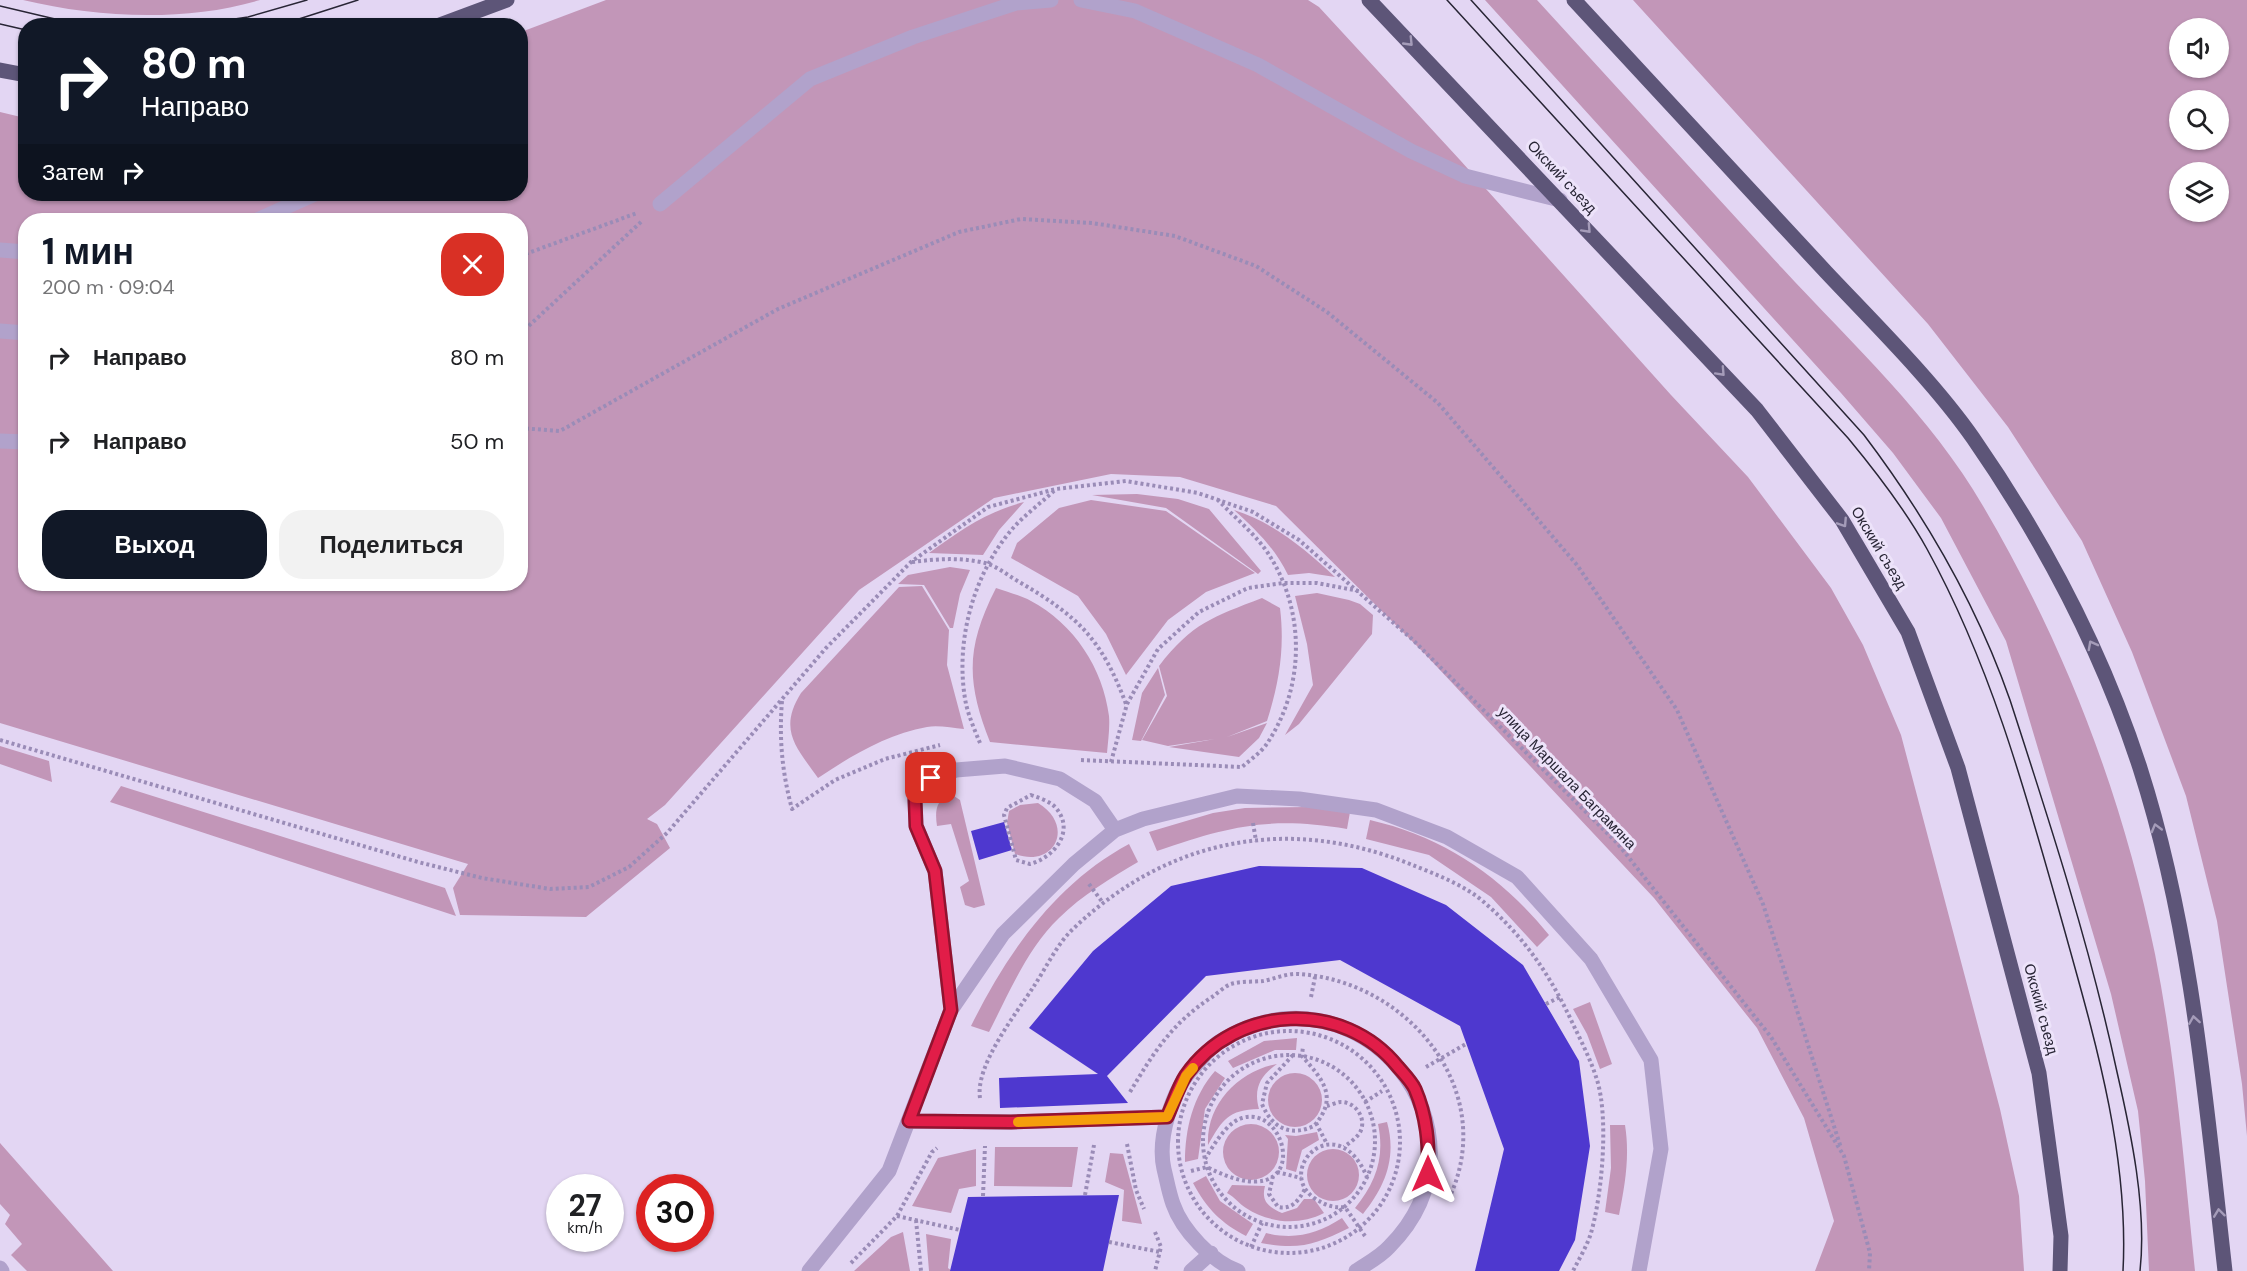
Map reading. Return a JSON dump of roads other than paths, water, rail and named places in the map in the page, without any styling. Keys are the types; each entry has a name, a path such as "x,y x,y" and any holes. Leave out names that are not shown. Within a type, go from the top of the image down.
{"main road":[{"path":"459,18 507,0"},
{"name":"Окский съезд","path":"1369,0 1757,410 1842,520 1908,632 1958,768 2039,1073 2061,1236 2060,1271"},
{"path":"1574,0 1909,362 1971,436 2038,542 2097,654 2140,768 2175,902 2202,1073 2225,1271"},
{"path":"0,70 18,73"}],"street":[{"path":"660,204 810,79 912,37 1016,3 1051,0"},
{"path":"1081,0 1135,11 1258,65 1411,151 1465,176 1560,200"},
{"path":"273,213 299,201"},
{"path":"0,250 18,251"},
{"path":"0,331 18,332"},
{"path":"0,441 18,442"},
{"path":"951,1010 935,871 916,826 915,800 931,778 956,770 1005,766 1060,779 1095,801 1115,830"},
{"path":"809,1271 889,1171 951,1010 1003,934 1074,864 1115,830 1143,819 1237,796 1299,799 1376,810 1447,837 1517,877 1591,959 1651,1060 1661,1149 1639,1271"},
{"path":"1238,1271 1197,1242 1174,1206 1163,1162 1167,1117 1186,1076 1217,1043 1258,1023 1307,1018 1348,1028 1386,1052 1414,1088 1429,1131 1428,1174 1415,1214 1389,1248 1356,1271"},
{"path":"909,1121 1011,1122 1167,1117"},
{"path":"1191,1271 1212,1253"}],"tram line":[{"path":"241,18 307,0"},
{"path":"302,18 358,0"},
{"path":"1447,0 1848,438 1890,492 1927,549 1971,641 2007,736 2077,974 2099,1058 2115,1142 2124,1228 2123,1271"},
{"path":"1471,0 1864,435 1908,497 1948,562 1982,629 2010,700 2095,978 2122,1095 2136,1171 2141,1222 2140,1271"},
{"path":"0,6 51,18"},
{"path":"0,24 18,28"}]}
